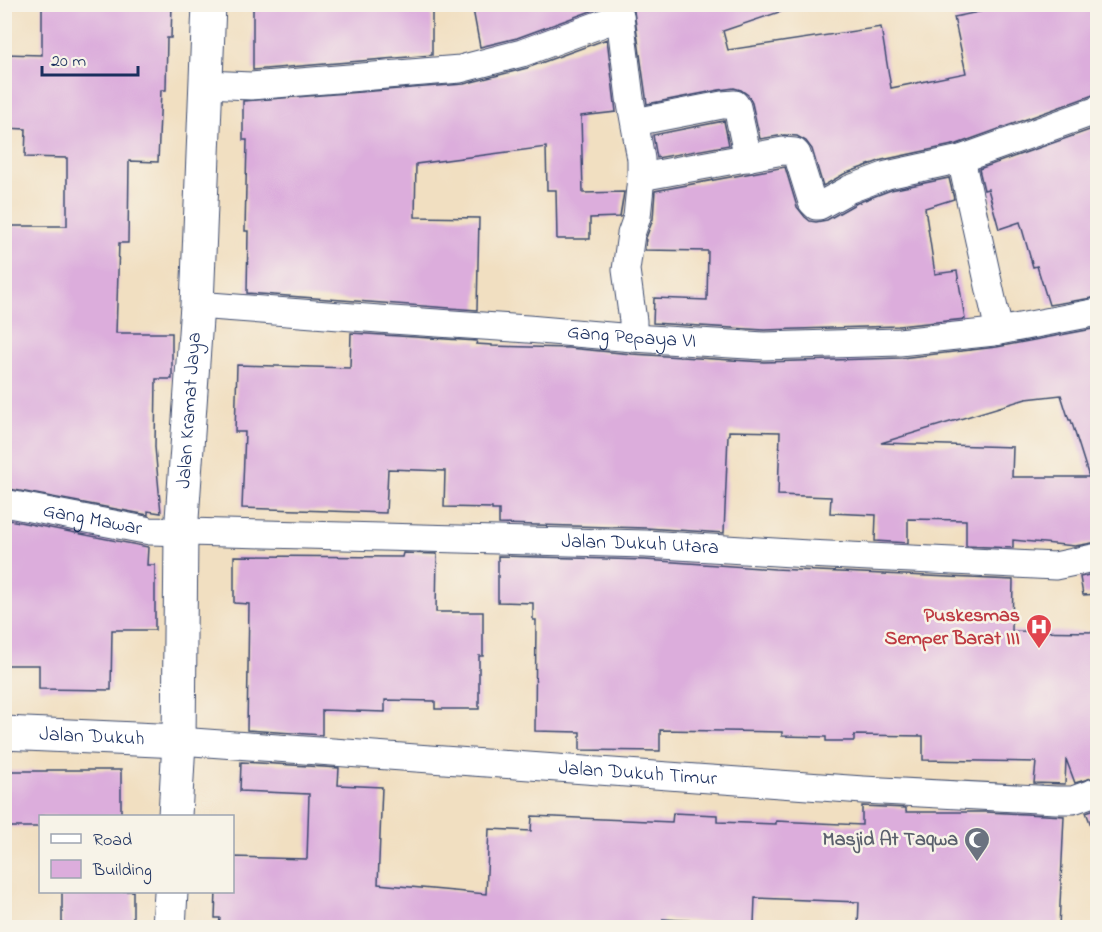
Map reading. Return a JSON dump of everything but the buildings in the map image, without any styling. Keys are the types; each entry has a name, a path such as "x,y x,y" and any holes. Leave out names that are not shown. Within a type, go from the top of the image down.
{"street":[{"name":"Jalan Kramat Jaya","path":"175,815 179,741 181,532 197,305 209,4"},
{"path":"206,84 251,86 459,69 522,53 618,11 641,159 637,217 631,234 627,270 633,338"},
{"path":"635,122 735,104 748,158"},
{"path":"641,177 783,151 795,152 812,201 819,206 850,189 887,174 961,159 1098,110"},
{"path":"961,159 999,331"},
{"name":"Gang Pepaya VI","path":"197,305 764,346 899,342 999,331 1098,312"},
{"name":"Gang Mawar","path":"4,503 150,531 181,532"},
{"name":"Jalan Dukuh Utara","path":"181,532 646,544 1055,566 1098,557"},
{"name":"Jalan Dukuh","path":"4,733 179,741"},
{"name":"Jalan Dukuh Timur","path":"179,741 863,790 1056,801 1073,800 1098,791"},
{"path":"169,927 171,893"}],"place":[{"name":"Puskesmas Semper Barat III","path":"1039,650"},
{"name":"Masjid At Taqwa","path":"977,863"}]}
